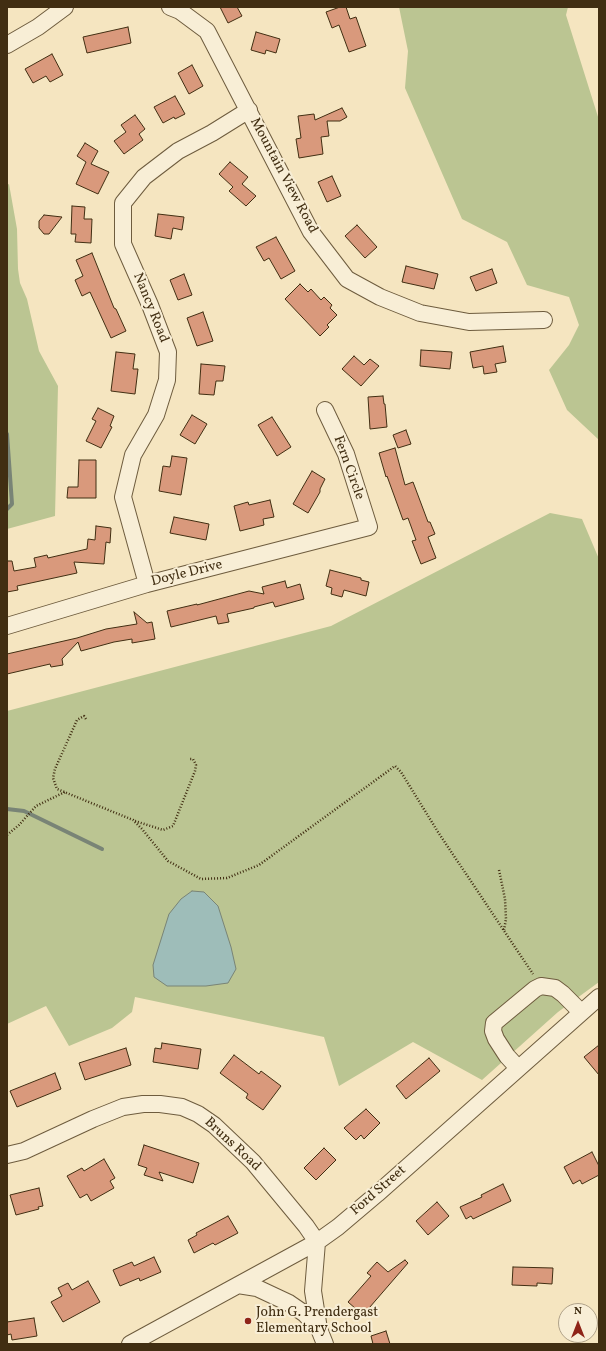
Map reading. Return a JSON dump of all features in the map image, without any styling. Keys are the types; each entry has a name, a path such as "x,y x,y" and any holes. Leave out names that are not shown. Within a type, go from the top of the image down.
{"street":[{"path":"7,44 38,27 65,7"},
{"name":"Mountain View Road","path":"170,7 180,11 207,31 311,232 348,279 380,297 420,313 469,322 544,320"},
{"name":"Nancy Road","path":"147,584 123,497 133,455 156,415 167,380 168,352 150,305 123,244 124,203 144,177 178,151 212,133 249,110"},
{"name":"Fern Circle","path":"326,410 346,454 369,527"},
{"name":"Doyle Drive","path":"7,626 147,584 369,527"},
{"path":"518,1068 507,1056 496,1039 493,1031 494,1023 535,989 541,986 555,988 582,1012"},
{"name":"Ford Street","path":"130,1344 317,1242 377,1194 599,996"},
{"name":"Bruns Road","path":"7,1155 24,1151 93,1119 124,1107 143,1104 160,1104 182,1108 198,1114 214,1125 253,1162 306,1226 317,1242"},
{"path":"317,1242 313,1291 319,1329 325,1344"},
{"path":"238,1286 257,1288 290,1303 305,1314 319,1329"}],"path":[{"path":"86,719 84,716 77,720 53,778 57,789 133,820 163,830 173,826 195,771 196,765 193,758 190,759"},
{"path":"133,820 168,861 201,879 227,878 259,865 395,766 401,772 438,832 541,986"},
{"path":"7,835 20,825 36,806 66,792"},
{"path":"499,870 505,899 506,919 504,930"}],"green space":[{"path":"399,7 568,7 566,15 599,120 599,440 567,410 549,370 569,345 579,325 569,297 527,285 507,242 462,219 405,88 408,51"},
{"path":"9,184 17,229 18,269 20,283 27,299 39,351 58,386 55,516 7,529 7,185"},
{"path":"550,513 582,519 599,559 599,982 558,1012 482,1080 413,1042 339,1086 324,1037 135,997 132,1012 112,1028 69,1046 46,1006 7,1024 7,711 331,626"}],"water":[{"path":"192,891 204,892 218,906 231,947 236,969 228,983 206,986 167,986 154,977 153,965 169,914 181,899"}],"building":[{"path":"220,7 237,7 242,16 228,23"},
{"path":"340,7 346,7 350,19 356,17 366,46 349,52 339,25 332,28 326,12"},
{"path":"128,27 131,43 87,53 83,37"},
{"path":"256,32 280,39 276,53 266,50 265,54 251,50"},
{"path":"52,54 63,75 50,82 46,76 33,83 25,69"},
{"path":"192,65 203,86 189,94 178,73"},
{"path":"175,96 185,114 175,119 174,117 163,123 154,107"},
{"path":"342,108 347,117 340,121 327,121 329,136 321,137 323,154 299,158 296,139 301,138 298,116 314,114 315,120"},
{"path":"135,115 145,129 139,134 143,140 124,154 114,141 126,132 121,125"},
{"path":"85,143 98,151 91,164 109,172 98,194 76,184 86,162 77,156"},
{"path":"230,162 248,177 242,184 256,196 246,206 229,191 233,187 219,174"},
{"path":"332,176 341,196 327,202 318,182"},
{"path":"72,206 85,207 84,219 92,219 91,243 75,242 76,234 71,234"},
{"path":"158,214 184,217 182,230 173,228 171,239 155,236"},
{"path":"44,215 62,217 49,234 44,234 39,228 39,221"},
{"path":"357,225 377,247 365,258 345,236"},
{"path":"276,237 295,271 281,279 269,258 264,261 256,247"},
{"path":"92,253 114,308 116,309 126,331 111,338 90,292 82,296 75,280 83,276 76,260"},
{"path":"406,266 438,274 434,289 402,282"},
{"path":"492,269 497,283 476,291 470,277"},
{"path":"184,274 192,295 178,300 170,280"},
{"path":"300,284 308,292 311,289 321,300 324,297 332,305 330,308 337,315 327,325 329,327 320,336 285,299"},
{"path":"203,312 213,341 197,346 187,318"},
{"path":"503,346 506,362 495,364 497,372 484,374 483,366 473,368 470,352"},
{"path":"421,350 452,352 450,369 420,366"},
{"path":"116,352 135,354 133,369 138,369 135,394 111,391"},
{"path":"354,356 364,365 370,359 379,366 361,386 342,369"},
{"path":"201,364 225,366 223,381 216,381 214,395 199,394"},
{"path":"383,396 387,427 370,429 368,397"},
{"path":"98,408 114,416 110,426 112,427 101,448 86,441 96,421 92,419"},
{"path":"192,415 207,424 195,444 180,435"},
{"path":"272,417 291,447 277,456 258,425"},
{"path":"406,430 411,444 398,448 393,435"},
{"path":"395,448 405,485 413,482 428,522 430,522 435,534 428,537 436,558 421,564 412,541 416,540 408,518 403,520 387,476 386,477 379,453"},
{"path":"172,456 187,458 181,495 159,491 163,466 170,467"},
{"path":"79,460 96,460 96,498 67,498 68,487 78,487"},
{"path":"312,471 325,479 320,492 308,513 293,504"},
{"path":"270,500 274,517 263,519 264,525 240,531 234,506 248,502 249,505"},
{"path":"174,517 209,524 206,540 170,533"},
{"path":"96,526 111,528 110,543 106,542 104,564 74,562 77,573 17,586 18,590 7,592 7,561 12,561 14,571 36,567 34,558 47,555 48,558 87,549 88,539 95,540"},
{"path":"330,570 361,578 361,580 369,582 366,596 344,590 342,597 331,594 332,588 326,586"},
{"path":"285,581 287,588 300,584 304,599 275,607 273,602 227,614 229,622 218,624 216,616 171,627 167,611 197,605 249,591 264,594 262,587"},
{"path":"134,612 147,623 152,622 155,639 132,643 132,639 114,642 81,651 78,642 62,659 63,665 51,667 50,664 7,674 7,654 77,638 106,629 137,624"},
{"path":"162,1043 201,1049 198,1069 153,1062 155,1048 161,1049"},
{"path":"599,1045 599,1075 584,1057"},
{"path":"126,1048 131,1065 85,1080 79,1063"},
{"path":"234,1055 259,1074 261,1071 281,1086 263,1110 246,1098 248,1094 220,1073"},
{"path":"429,1058 440,1071 406,1099 396,1086"},
{"path":"55,1073 61,1089 17,1107 10,1091"},
{"path":"366,1109 380,1123 364,1139 361,1135 356,1140 344,1128"},
{"path":"144,1145 199,1163 193,1183 159,1172 163,1181 144,1175 147,1168 138,1165"},
{"path":"324,1148 336,1160 316,1180 304,1168"},
{"path":"592,1152 599,1166 599,1175 582,1184 580,1180 573,1184 564,1167"},
{"path":"104,1159 115,1178 110,1181 114,1188 91,1201 87,1194 80,1198 67,1176 82,1168 84,1171"},
{"path":"503,1184 511,1201 473,1219 471,1216 466,1219 460,1207 482,1197 481,1195"},
{"path":"39,1188 43,1206 38,1207 39,1209 16,1215 10,1195"},
{"path":"437,1202 449,1216 428,1235 416,1221"},
{"path":"228,1216 238,1233 215,1245 213,1243 194,1253 188,1240 197,1235 196,1233"},
{"path":"154,1257 161,1272 140,1281 139,1278 120,1286 113,1270 132,1262 134,1266"},
{"path":"405,1260 408,1263 363,1315 348,1302 371,1276 367,1273 377,1262 388,1272"},
{"path":"513,1267 553,1268 552,1284 537,1283 537,1286 512,1285"},
{"path":"88,1281 100,1302 63,1322 51,1302 62,1296 58,1288 68,1283 72,1290"},
{"path":"34,1318 37,1336 12,1340 11,1334 7,1335 7,1322"},
{"path":"386,1331 390,1344 373,1344 371,1336"}],"waterway":[{"path":"7,434 12,504 7,509"},
{"path":"7,809 24,811 102,849"}],"place":[{"name":"John G. Prendergast Elementary School","path":"248,1321"}]}
